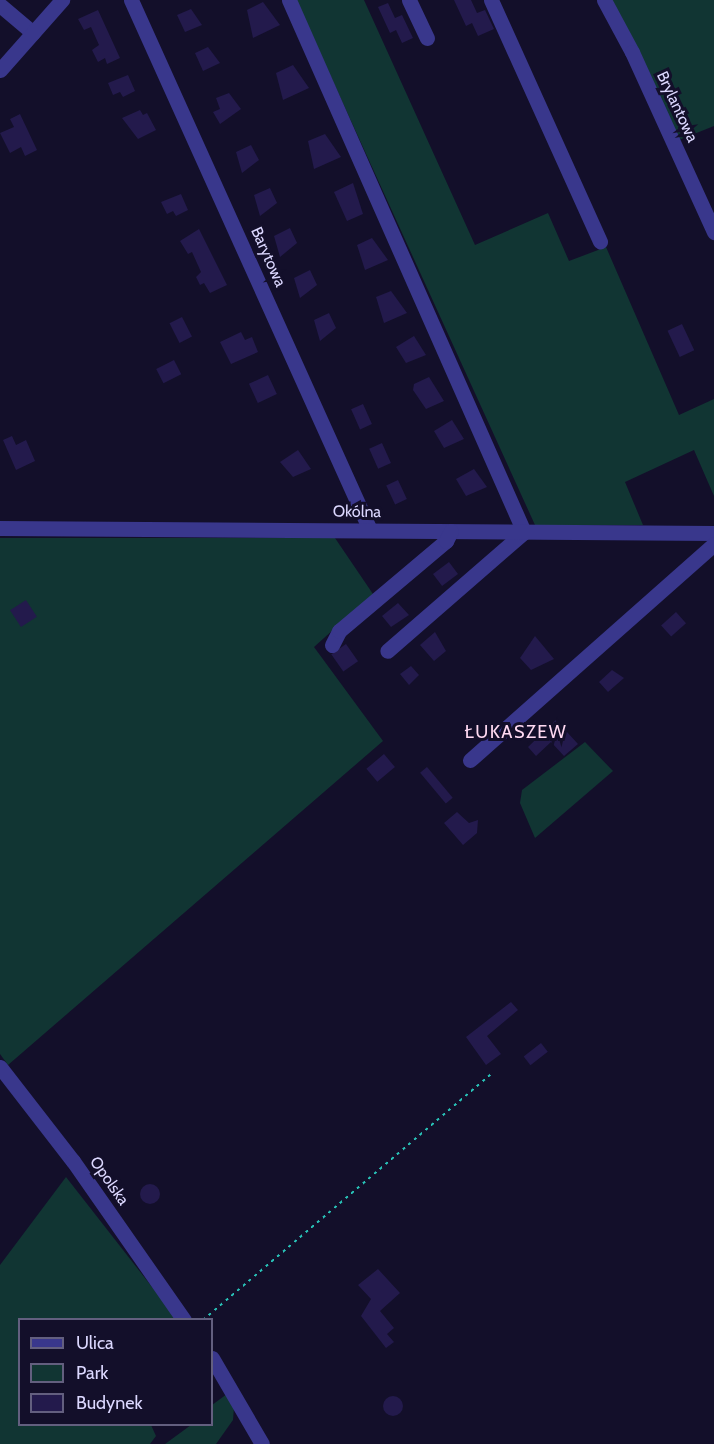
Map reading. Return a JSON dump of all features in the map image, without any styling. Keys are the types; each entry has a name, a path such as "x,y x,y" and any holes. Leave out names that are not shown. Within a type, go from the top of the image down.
{"street":[{"path":"0,70 62,0"},
{"name":"Barytowa","path":"131,0 370,530"},
{"path":"289,0 524,532 387,651"},
{"path":"409,0 427,38"},
{"path":"490,0 600,241"},
{"name":"Brylantowa","path":"604,0 714,232"},
{"path":"0,5 33,33"},
{"name":"Okólna","path":"0,528 714,533"},
{"path":"332,645 339,631 446,541 451,531"},
{"path":"471,760 714,544"},
{"name":"Opolska","path":"0,1067 73,1161 183,1318"},
{"path":"213,1360 262,1444"}],"path":[{"path":"205,1318 493,1072"}],"green space":[{"path":"296,0 364,0 475,245 548,213 569,261 606,247 679,415 714,399 714,496 694,450 625,482 643,525 535,525"},
{"path":"612,0 714,0 714,126 679,140"},
{"path":"0,538 335,538 373,594 314,647 383,741 8,1065 0,1054"},
{"path":"585,742 613,771 535,838 520,803 522,790"},
{"path":"66,1177 176,1318 18,1318 18,1426 151,1426 156,1436 150,1444 0,1444 0,1265"},
{"path":"227,1394 234,1407 233,1420 216,1444 165,1444 190,1426 213,1426 213,1404"}],"building":[{"path":"454,0 471,0 477,13 485,10 494,29 478,36 472,23 466,26"},
{"path":"263,2 280,25 253,38 247,10"},
{"path":"388,3 395,18 402,15 413,38 402,43 396,30 390,33 378,7"},
{"path":"191,9 202,25 185,32 177,15"},
{"path":"98,10 120,58 107,64 105,58 98,62 92,50 99,45 91,27 84,30 78,19"},
{"path":"208,47 220,63 203,71 195,53"},
{"path":"293,65 309,88 283,100 276,73"},
{"path":"128,75 135,91 123,97 120,92 113,95 108,83"},
{"path":"229,93 241,109 220,124 213,112 220,109 216,98"},
{"path":"140,110 143,115 147,113 156,130 138,139 122,118"},
{"path":"20,114 37,150 25,156 21,147 10,153 0,133 14,127 10,119"},
{"path":"325,134 341,157 314,169 308,141"},
{"path":"251,145 259,160 242,173 236,152"},
{"path":"353,183 363,214 347,221 334,192"},
{"path":"270,188 277,203 260,216 254,195"},
{"path":"181,194 188,210 176,216 173,211 167,214 161,202"},
{"path":"290,228 297,243 280,257 274,236"},
{"path":"199,229 227,285 210,293 204,283 200,285 196,277 201,272 192,252 188,254 180,241"},
{"path":"372,238 388,260 365,270 357,245"},
{"path":"310,270 317,285 300,298 294,278"},
{"path":"391,291 407,313 384,323 376,297"},
{"path":"329,313 336,328 320,341 314,320"},
{"path":"182,317 192,337 180,343 170,323"},
{"path":"682,324 694,350 680,357 667,331"},
{"path":"241,332 245,340 252,337 258,352 231,364 220,342"},
{"path":"414,336 426,355 406,363 396,347"},
{"path":"174,360 181,374 163,383 156,369"},
{"path":"268,375 277,394 258,403 249,384"},
{"path":"429,377 444,401 426,409 413,390 414,384"},
{"path":"363,404 372,424 360,429 351,409"},
{"path":"452,420 464,439 444,448 434,431"},
{"path":"12,436 16,445 26,440 35,461 16,470 3,440"},
{"path":"382,443 391,463 378,469 369,449"},
{"path":"298,450 311,469 293,477 280,462"},
{"path":"474,469 487,487 466,496 456,479"},
{"path":"398,480 407,499 395,505 386,485"},
{"path":"449,562 458,574 442,586 433,574"},
{"path":"26,600 37,617 21,627 10,610"},
{"path":"398,603 409,615 391,627 382,616"},
{"path":"676,612 686,623 671,637 661,625"},
{"path":"435,632 446,651 434,661 420,645"},
{"path":"535,636 554,659 531,670 520,658"},
{"path":"346,644 358,661 343,672 331,654"},
{"path":"411,666 419,675 409,685 400,674"},
{"path":"612,670 624,678 608,692 599,682"},
{"path":"556,720 578,744 564,756 551,742 536,756 528,747"},
{"path":"384,754 395,767 377,782 366,769"},
{"path":"427,767 453,798 446,803 420,773"},
{"path":"457,812 469,823 478,820 477,833 463,845 444,823"},
{"path":"511,1002 518,1010 487,1036 501,1054 486,1065 466,1037"},
{"path":"541,1043 548,1052 530,1065 524,1057"},
{"path":"146,1184 154,1184 160,1190 160,1198 154,1204 146,1204 140,1198 140,1190"},
{"path":"378,1269 400,1293 380,1311 394,1328 387,1334 394,1342 386,1348 361,1316 371,1299 358,1285"},
{"path":"393,1396 400,1399 403,1406 400,1413 393,1416 386,1413 383,1406 386,1399"}],"district":[{"name":"ŁUKASZEW","path":"516,732"}]}
